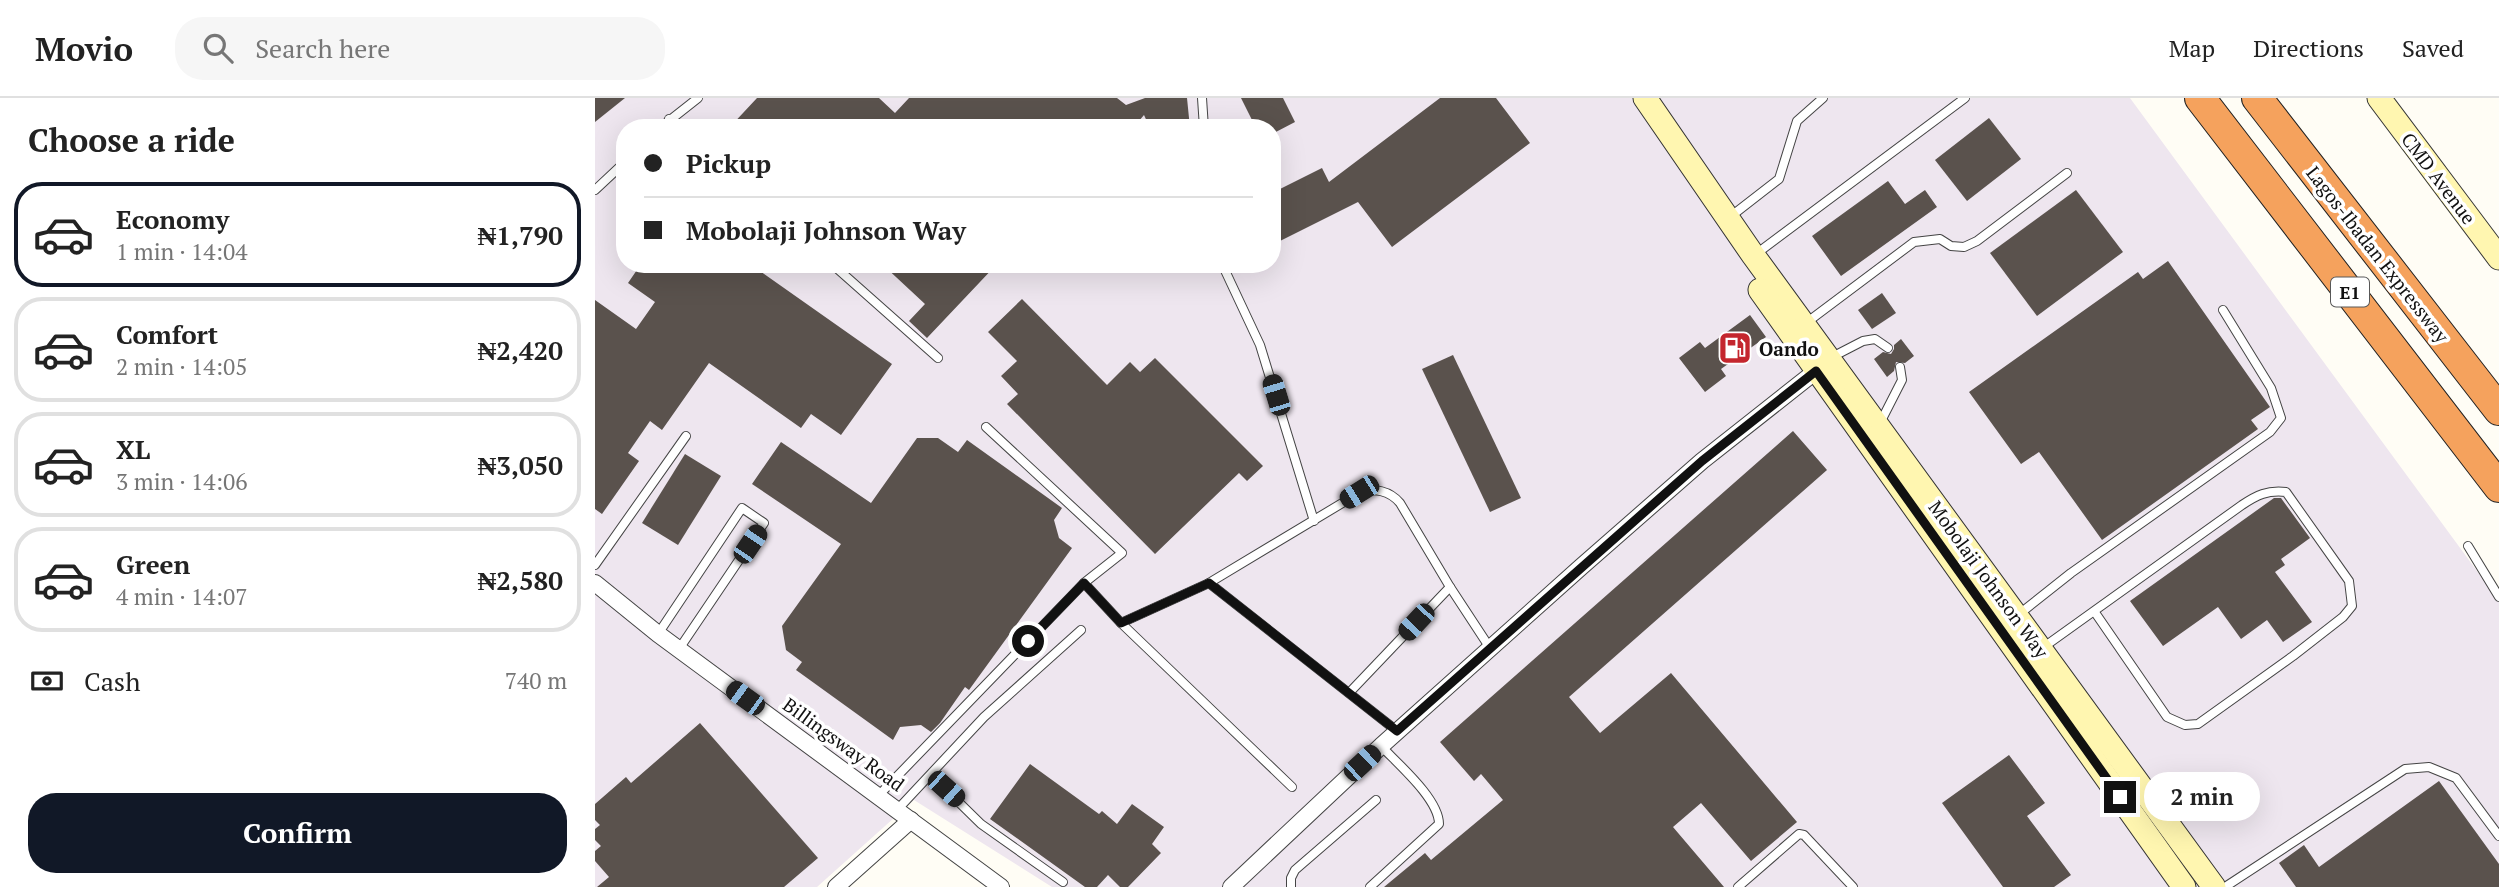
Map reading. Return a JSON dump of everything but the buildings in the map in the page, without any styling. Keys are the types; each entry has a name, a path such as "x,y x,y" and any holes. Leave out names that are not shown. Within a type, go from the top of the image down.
{"highway":[{"name":"E1","path":"2200,98 2499,487"},
{"name":"Lagos-Ibadan Expressway","path":"2257,98 2499,410"}],"street":[{"name":"Mobolaji Johnson Way","path":"1626,98 1822,365 2184,887"},
{"name":"Mobolaji Johnson Way","path":"1645,98 1804,325 1822,365 1878,427 2214,887"},
{"name":"CMD Avenue","path":"2379,98 2499,258"},
{"path":"1231,887 1490,648 1702,461 1822,365"},
{"name":"Billingsway Road","path":"595,583 658,634 1001,887"},
{"path":"836,887 904,815"}],"lane":[{"path":"669,119 698,98"},
{"path":"1202,98 1204,119"},
{"path":"1728,219 1779,179 1797,121 1823,98"},
{"path":"1753,255 1965,98"},
{"path":"595,190 616,170"},
{"path":"1804,325 1914,242 1940,239 1951,246 1964,247 1977,241 2067,173"},
{"path":"842,273 937,358"},
{"path":"1226,273 1260,345 1314,521"},
{"path":"2016,617 2071,573 2270,432 2281,418 2271,387 2223,310"},
{"path":"1822,365 1863,341 1875,339 1888,348"},
{"path":"1878,427 1902,380 1900,367"},
{"path":"879,795 1084,583 1122,553 986,427"},
{"path":"595,565 686,436"},
{"path":"1121,623 1209,583 1368,489 1380,490 1400,503 1490,648"},
{"path":"2040,650 2094,611 2255,496 2269,491 2286,492 2349,581 2352,606 2343,617 2283,663 2198,724 2185,725 2167,717 2094,611"},
{"path":"658,634 742,508 764,523 679,649"},
{"path":"2467,546 2499,597"},
{"path":"1084,583 1121,623 1292,788"},
{"path":"1209,583 1397,731"},
{"path":"1349,693 1450,587"},
{"path":"904,815 931,775 984,717 1081,630"},
{"path":"1370,887 1439,824 1439,817 1429,799 1381,746"},
{"path":"2225,887 2405,769 2429,767 2456,778 2499,836"},
{"path":"931,775 981,824 1063,882"},
{"path":"1291,887 1290,878 1296,870 1376,800"},
{"path":"1738,887 1799,834 1804,835 1853,887"}],"shaded area":[{"path":"595,98 2130,98 2499,601 2499,887 1052,887 914,800 817,887 595,887"}],"place":[{"name":"Oando","path":"1735,348"}],"route":[{"path":"1028,641 1084,583 1121,623 1209,583 1397,731 1702,461 1816,371 2120,797"}]}
